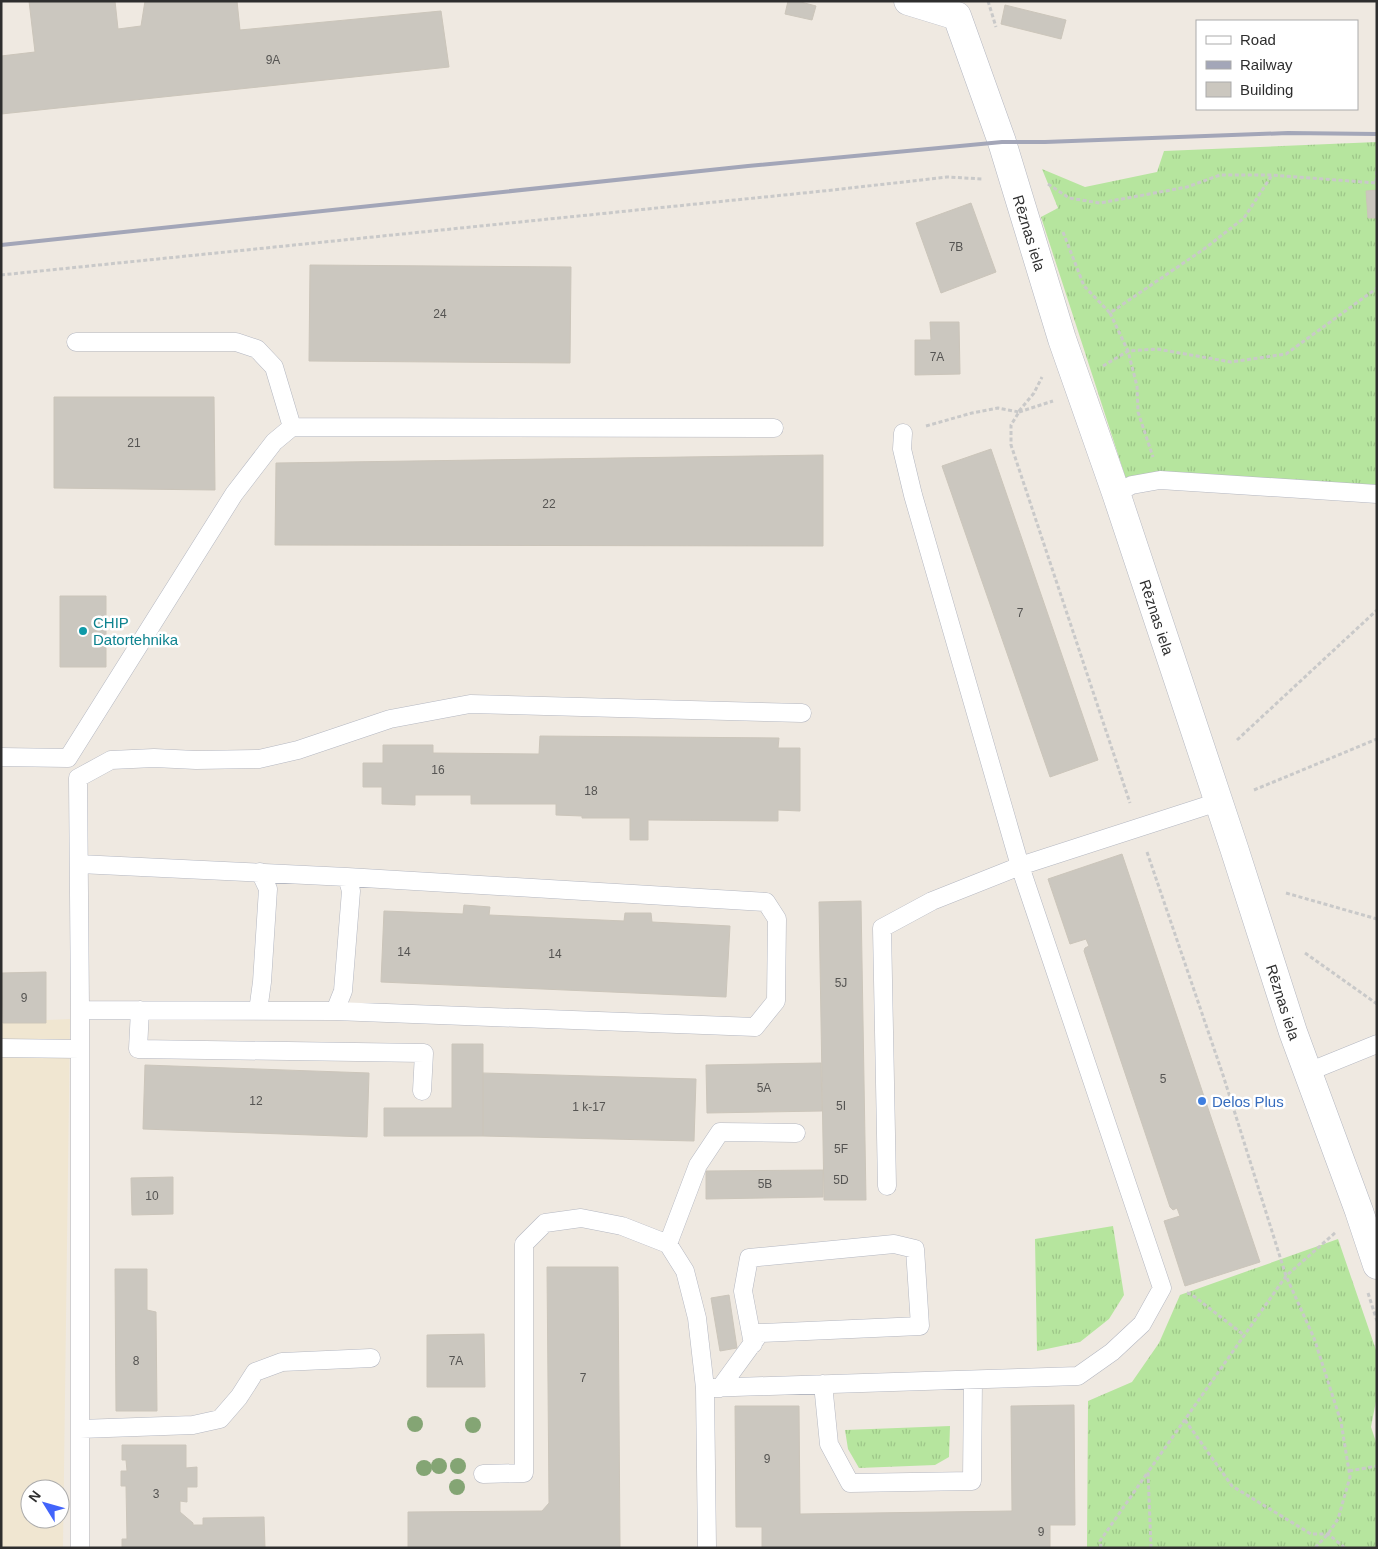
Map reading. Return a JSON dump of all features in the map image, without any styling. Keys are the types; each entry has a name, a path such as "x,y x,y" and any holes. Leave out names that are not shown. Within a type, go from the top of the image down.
{"street":[{"name":"Rēznas iela","path":"908,1 957,16 1002,142 1062,339 1116,492 1293,1032 1367,1221 1377,1265"}],"lane":[{"path":"76,342 236,342 256,348 274,367 292,428"},
{"path":"68,758 234,494 274,442 292,428 774,428"},
{"path":"713,1388 1078,1376 1112,1352 1142,1324 1162,1288 1020,866 912,496 902,449 904,433"},
{"path":"1116,492 1132,485 1160,480 1377,494"},
{"path":"78,778 111,760 154,758 196,760 259,759 298,750 390,719 470,704 802,713"},
{"path":"1,757 68,758"},
{"path":"68,758 78,778 80,1548"},
{"path":"887,1186 882,928 932,901 1020,866 1218,802"},
{"path":"79,864 260,872 766,902 777,919 776,1001 755,1027 335,1011 80,1010"},
{"path":"258,1011 262,982 268,889 260,872"},
{"path":"335,1011 343,991 351,891 347,877"},
{"path":"140,1010 138,1049 424,1053 422,1092"},
{"path":"1308,1072 1377,1044"},
{"path":"1,1048 80,1049"},
{"path":"668,1244 698,1165 720,1132 796,1134"},
{"path":"483,1474 524,1473 524,1244 545,1223 581,1218 622,1226 668,1244 685,1271 698,1318 713,1388 707,1548"},
{"path":"713,1388 752,1344 760,1333 920,1326 915,1249 894,1244 749,1258 742,1291 752,1344"},
{"path":"80,1429 193,1425 220,1419 239,1397 255,1372 282,1362 371,1358"},
{"path":"823,1384 829,1444 850,1482 972,1481 973,1380"}],"path":[{"path":"1043,180 1069,198 1100,203 1186,188 1220,175 1272,175 1376,183 1377,168"},
{"path":"1110,313 1204,249 1244,218 1272,175"},
{"path":"1,275 947,177 1013,182"},
{"path":"1061,225 1084,286 1110,313 1128,350 1137,386 1138,412 1160,480"},
{"path":"1078,382 1128,350 1157,349 1231,362 1286,354 1377,288"},
{"path":"904,433 972,413 998,408 1019,412 1011,425 1011,445 1138,829 1222,1075 1286,1276 1314,1338 1341,1422 1350,1477 1338,1519 1315,1548"},
{"path":"1237,740 1377,610"},
{"path":"1254,790 1377,739"},
{"path":"1286,893 1377,920"},
{"path":"1305,953 1377,1004"},
{"path":"1101,1548 1100,1541 1286,1276 1367,1221"},
{"path":"1162,1288 1191,1294 1244,1335"},
{"path":"1185,1420 1232,1486 1311,1534 1328,1534 1345,1548"},
{"path":"1349,1471 1377,1466"},
{"path":"1148,1472 1151,1548"}],"shaded area":[{"path":"70,1019 64,1479 20,1479 20,1529 63,1529 63,1548 1,1548 1,1022"}],"green space":[{"path":"1377,142 1377,485 1171,475 1127,482 1041,217 1058,208 1042,169 1085,187 1157,172 1164,151"},
{"path":"1113,1226 1124,1295 1109,1319 1080,1342 1037,1351 1035,1239"},
{"path":"1338,1239 1377,1353 1377,1396 1371,1427 1377,1445 1377,1548 1087,1548 1088,1401 1132,1382 1159,1343 1180,1295"},
{"path":"950,1426 949,1457 935,1465 859,1468 848,1449 845,1430"}],"building":[{"path":"29,1 115,1 118,29 141,26 145,1 237,1 240,30 441,11 449,67 1,114 1,56 35,52"},
{"path":"788,1 797,1 816,6 812,20 785,14"},
{"path":"1005,5 1066,20 1061,39 1001,24"},
{"path":"1377,190 1377,218 1368,218 1366,191"},
{"path":"971,203 996,272 941,293 916,223"},
{"path":"310,265 571,267 570,363 309,361"},
{"path":"930,322 959,322 960,374 915,375 915,340 931,340"},
{"path":"54,397 214,397 215,490 54,488"},
{"path":"991,449 1098,760 1050,777 942,466"},
{"path":"823,455 823,546 275,545 276,463"},
{"name":"CHIP Datortehnika","path":"60,596 106,596 106,667 60,667"},
{"path":"540,736 779,738 778,748 800,748 800,811 778,810 778,821 648,820 648,840 630,840 630,818 582,818 582,816 556,815 556,804 471,804 471,795 415,795 415,805 382,804 382,787 363,787 363,763 383,763 383,745 433,745 433,753 539,754"},
{"path":"1122,854 1260,1262 1185,1286 1164,1221 1180,1216 1177,1208 1173,1210 1170,1207 1084,951 1089,946 1086,939 1070,944 1048,879"},
{"path":"861,901 866,1200 824,1200 819,902"},
{"path":"464,905 490,907 489,915 624,921 625,913 651,913 652,922 730,926 726,997 381,982 384,911 463,914"},
{"path":"46,972 46,1023 3,1023 2,973"},
{"path":"452,1044 483,1044 483,1136 384,1136 384,1108 452,1108"},
{"path":"821,1063 822,1111 707,1113 706,1065"},
{"path":"145,1065 369,1073 367,1137 143,1129"},
{"path":"483,1073 696,1079 694,1141 483,1136"},
{"path":"823,1170 823,1197 706,1199 706,1171"},
{"path":"173,1177 173,1214 132,1215 131,1178"},
{"path":"547,1267 618,1267 620,1548 408,1548 408,1512 542,1511 549,1503"},
{"path":"115,1269 147,1269 147,1310 156,1312 157,1411 116,1411"},
{"path":"729,1295 737,1348 720,1351 711,1298"},
{"path":"484,1334 485,1387 427,1387 427,1335"},
{"path":"1074,1405 1075,1525 1050,1525 1050,1548 762,1548 762,1527 736,1527 735,1406 799,1406 800,1514 1012,1511 1011,1406"},
{"path":"122,1445 186,1445 186,1468 197,1467 197,1487 187,1487 187,1502 180,1501 180,1512 193,1525 203,1525 203,1518 264,1517 265,1548 122,1548 122,1539 127,1539 126,1486 121,1486 121,1471 127,1471 126,1460 122,1460"}],"railway":[{"path":"1,245 748,166 1002,142 1288,133 1377,134"}],"place":[{"name":"CHIP Datortehnika","path":"83,631"},
{"name":"Delos Plus","path":"1202,1101"}]}
